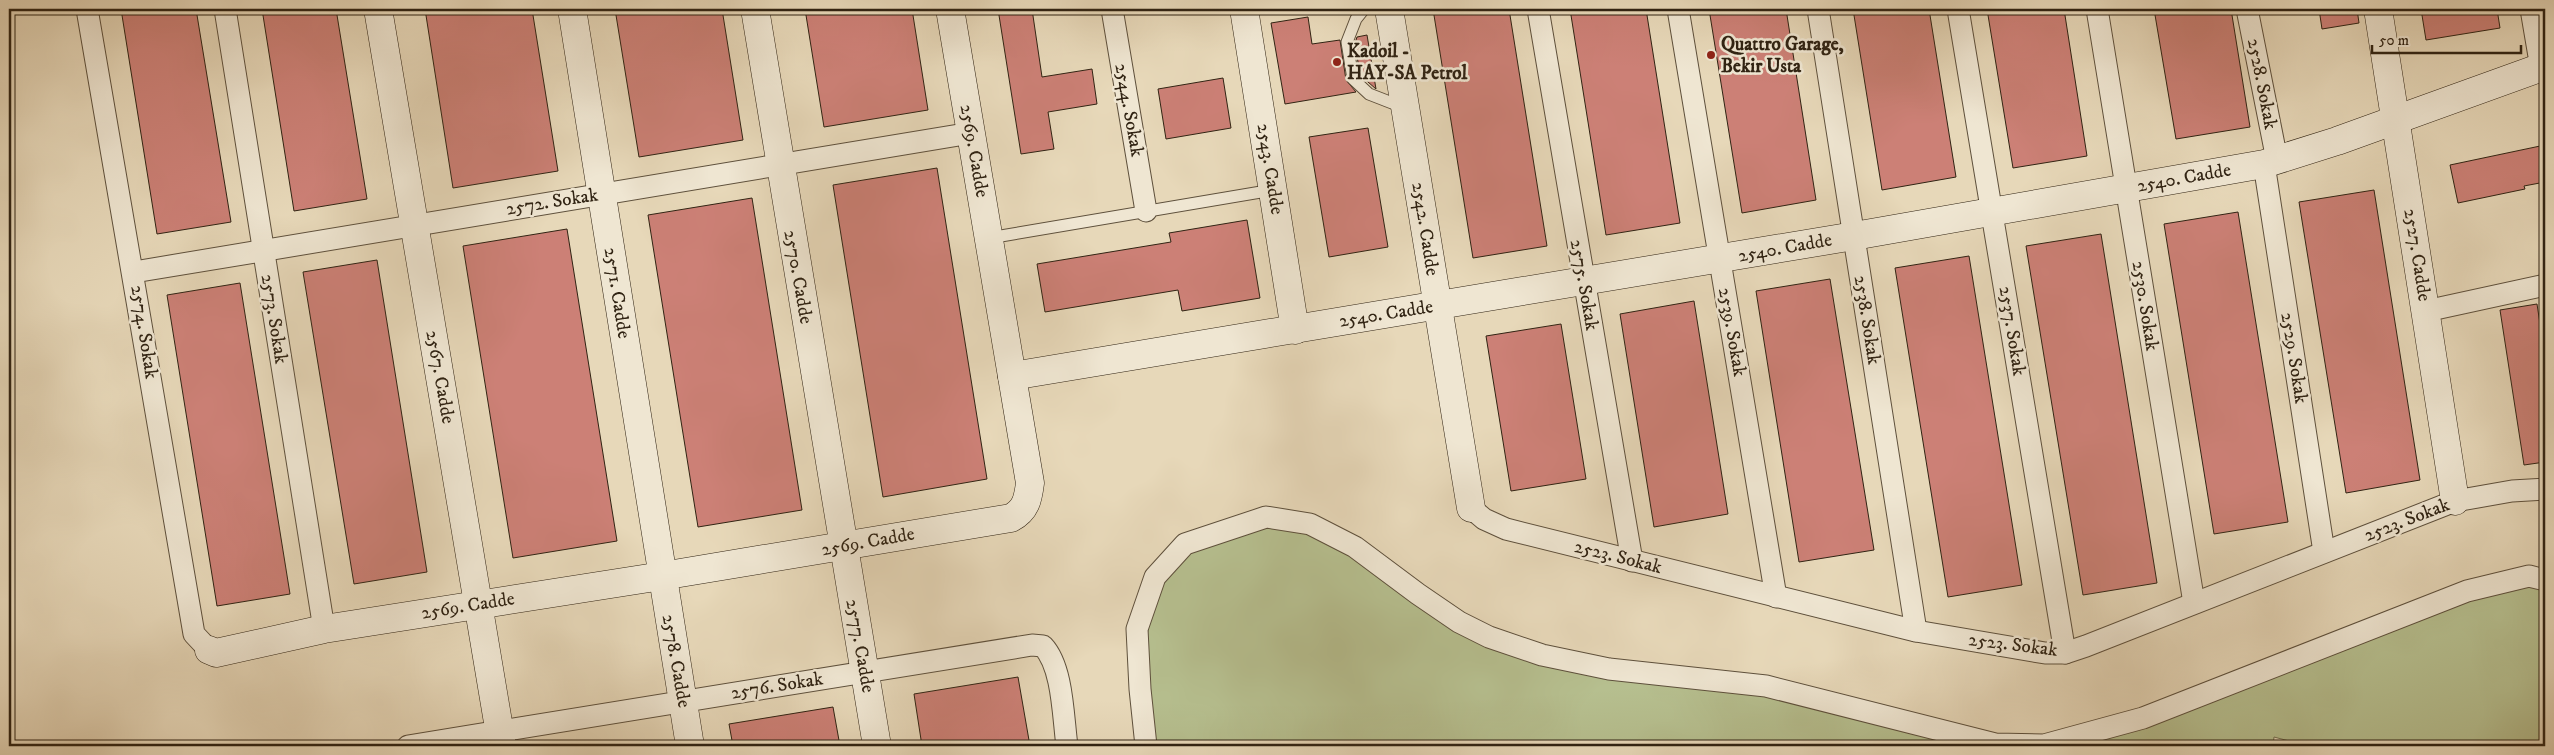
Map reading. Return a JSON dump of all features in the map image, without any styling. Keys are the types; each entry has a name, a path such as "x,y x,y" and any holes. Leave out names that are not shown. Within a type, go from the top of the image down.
{"street":[{"name":"2574. Sokak","path":"87,9 134,272 194,634 209,650"},
{"name":"2573. Sokak","path":"225,9 324,630"},
{"name":"2567. Cadde","path":"378,9 501,739"},
{"name":"2571. Cadde","path":"572,9 662,576"},
{"name":"2570. Cadde","path":"755,9 843,546"},
{"name":"2569. Cadde","path":"209,650 216,653 324,630 1011,518 1020,513 1028,500 1030,483 950,9"},
{"name":"2544. Sokak","path":"1112,9 1146,212"},
{"name":"2543. Cadde","path":"1244,9 1295,330"},
{"name":"2542. Cadde","path":"1389,9 1470,508"},
{"name":"2575. Sokak","path":"1538,9 1632,561"},
{"name":"2539. Sokak","path":"1678,9 1776,597"},
{"name":"2538. Sokak","path":"1818,9 1916,631"},
{"name":"2537. Sokak","path":"1958,9 2065,653"},
{"name":"2530. Sokak","path":"2097,9 2194,603"},
{"name":"2528. Sokak","path":"2247,9 2271,162"},
{"name":"2527. Cadde","path":"2378,9 2455,501"},
{"path":"2532,9 2543,67"},
{"name":"2540. Cadde","path":"1012,376 1720,259 2271,162 2337,141 2396,118 2543,67"},
{"name":"2572. Sokak","path":"134,272 971,133"},
{"name":"2529. Sokak","path":"2271,162 2324,552"},
{"path":"2426,311 2545,285"},
{"name":"2523. Sokak","path":"1470,508 1484,519 1506,530 1776,597 1916,631 2045,653 2065,653 2455,501 2512,491 2545,489"},
{"path":"1146,746 1140,689 1137,629 1154,578 1185,544 1266,517 1310,524 1348,543 1459,622 1489,637 1542,655 1609,669 1766,686 1995,744 2044,745 2143,718 2467,591 2529,576 2545,580"},
{"name":"2577. Cadde","path":"843,546 877,746"},
{"name":"2578. Cadde","path":"662,576 690,746"},
{"name":"2576. Sokak","path":"408,746 501,739 683,702 1032,645 1043,646 1052,655 1057,673 1067,746"}],"lane":[{"path":"1364,9 1356,19 1347,42 1353,79 1369,94 1405,108"},
{"path":"989,238 1274,190"}],"green space":[{"path":"1266,517 1310,524 1489,637 2044,745 2467,591 2545,580 2545,746 2308,746 2274,737 2273,746 1146,746 1140,689 1155,577 1185,544"}],"building":[{"path":"121,9 196,9 231,222 157,234"},
{"path":"262,9 336,9 367,199 294,211"},
{"path":"425,9 532,9 558,171 453,188"},
{"path":"615,9 722,9 743,140 639,157"},
{"path":"805,9 912,9 928,110 824,127"},
{"path":"998,9 1032,9 1042,77 1092,69 1097,104 1048,112 1054,149 1021,154"},
{"path":"1433,9 1509,9 1547,246 1473,258"},
{"path":"1570,9 1646,9 1680,223 1606,235"},
{"path":"1709,9 1786,9 1816,200 1742,213"},
{"path":"1853,9 1929,9 1956,177 1882,190"},
{"path":"1987,9 2064,9 2087,156 2013,168"},
{"path":"2154,9 2231,9 2250,127 2176,139"},
{"path":"2319,9 2357,9 2359,23 2322,29"},
{"path":"2421,9 2497,9 2500,28 2426,40"},
{"path":"1308,17 1312,44 1340,40 1346,80 1356,92 1285,104 1271,23"},
{"path":"1367,35 1376,89 1360,75 1355,43 1357,37"},
{"path":"1223,78 1231,128 1166,139 1158,89"},
{"path":"1368,128 1388,247 1329,257 1309,137"},
{"path":"2545,145 2545,182 2524,186 2525,189 2458,203 2450,165"},
{"path":"937,168 987,479 883,497 833,185"},
{"path":"2374,190 2420,480 2346,493 2299,202"},
{"path":"752,198 802,510 698,527 648,215"},
{"path":"2238,212 2288,522 2214,534 2164,224"},
{"path":"1247,220 1260,298 1182,311 1178,290 1045,312 1037,264 1171,242 1169,233"},
{"path":"567,229 617,541 513,558 463,246"},
{"path":"2101,234 2157,583 2083,595 2026,246"},
{"path":"1969,256 2022,585 1948,597 1895,268"},
{"path":"377,260 427,572 354,584 303,272"},
{"path":"1830,279 1874,550 1799,562 1756,291"},
{"path":"240,283 290,594 217,606 167,295"},
{"path":"1694,301 1728,514 1654,527 1620,314"},
{"path":"2537,304 2540,324 2545,323 2545,462 2524,465 2500,310"},
{"path":"1561,324 1586,479 1511,491 1486,336"},
{"path":"1018,677 1030,746 922,746 914,694"},
{"path":"833,707 840,746 733,746 729,724"}],"place":[{"name":"Quattro Garage, Bekir Usta","path":"1711,55"},
{"name":"Kadoil - HAY-SA Petrol","path":"1337,62"}]}
